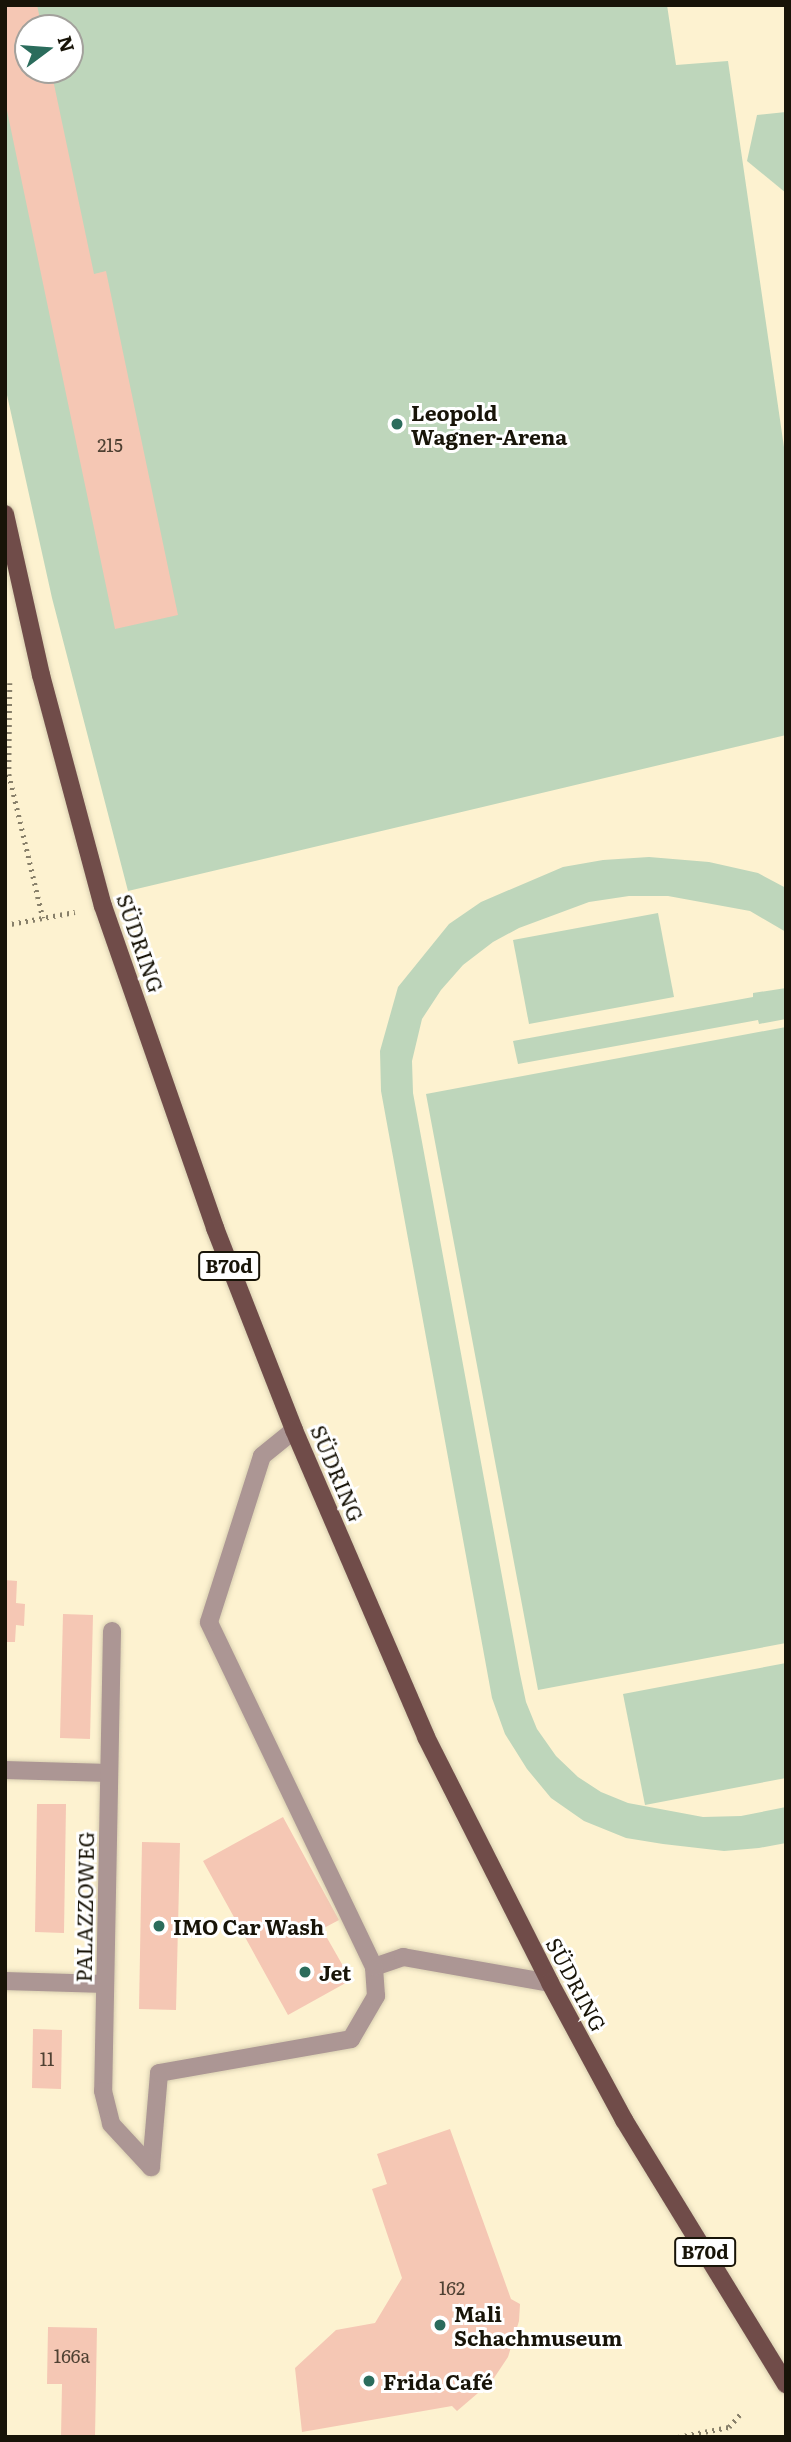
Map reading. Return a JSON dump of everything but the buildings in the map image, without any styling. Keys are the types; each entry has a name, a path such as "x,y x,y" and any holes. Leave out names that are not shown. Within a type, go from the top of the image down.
{"main road":[{"name":"SÜDRING","path":"5,514 41,675 103,906 215,1228 294,1430 426,1737 550,1983 624,2120 786,2384"}],"street":[{"path":"294,1430 262,1456 209,1622 374,1967 402,1957 550,1983"},
{"name":"PALAZZOWEG","path":"112,1631 103,2091 111,2124 151,2166 159,2074 351,2039 376,1996 374,1967"},
{"path":"5,1770 109,1773"},
{"path":"5,1981 105,1984"}],"path":[{"path":"10,672 9,774 43,918"},
{"path":"5,925 103,906"},
{"path":"678,2437 729,2427 743,2412"}],"green space":[{"name":"Leopold Wagner-Arena","path":"5,5 667,5 676,65 728,61 786,461 786,735 128,891 52,598 5,386"},
{"path":"786,112 786,193 747,161 757,115"},
{"path":"649,857 709,862 758,873 786,888 786,932 750,911 668,896 629,896 589,902 519,928 493,942 463,965 441,990 422,1019 412,1061 413,1093 520,1674 526,1702 537,1729 556,1756 578,1777 601,1792 628,1803 703,1817 741,1816 786,1807 786,1843 759,1848 724,1851 663,1844 626,1838 584,1821 551,1798 527,1769 505,1734 492,1698 381,1091 380,1051 398,987 449,924 481,902 563,867 603,860"},
{"path":"658,913 674,997 529,1024 513,940"},
{"path":"786,988 786,1019 759,1024 758,1020 518,1064 513,1041 753,997 753,993"},
{"path":"786,1027 786,1643 538,1690 426,1094"},
{"path":"786,1663 786,1778 645,1805 623,1694"}],"place":[{"name":"Leopold Wagner-Arena","path":"397,424"},
{"name":"IMO Car Wash","path":"159,1926"},
{"name":"Jet","path":"305,1972"},
{"name":"Mali Schachmuseum","path":"440,2325"},
{"name":"Frida Café","path":"369,2381"}]}
